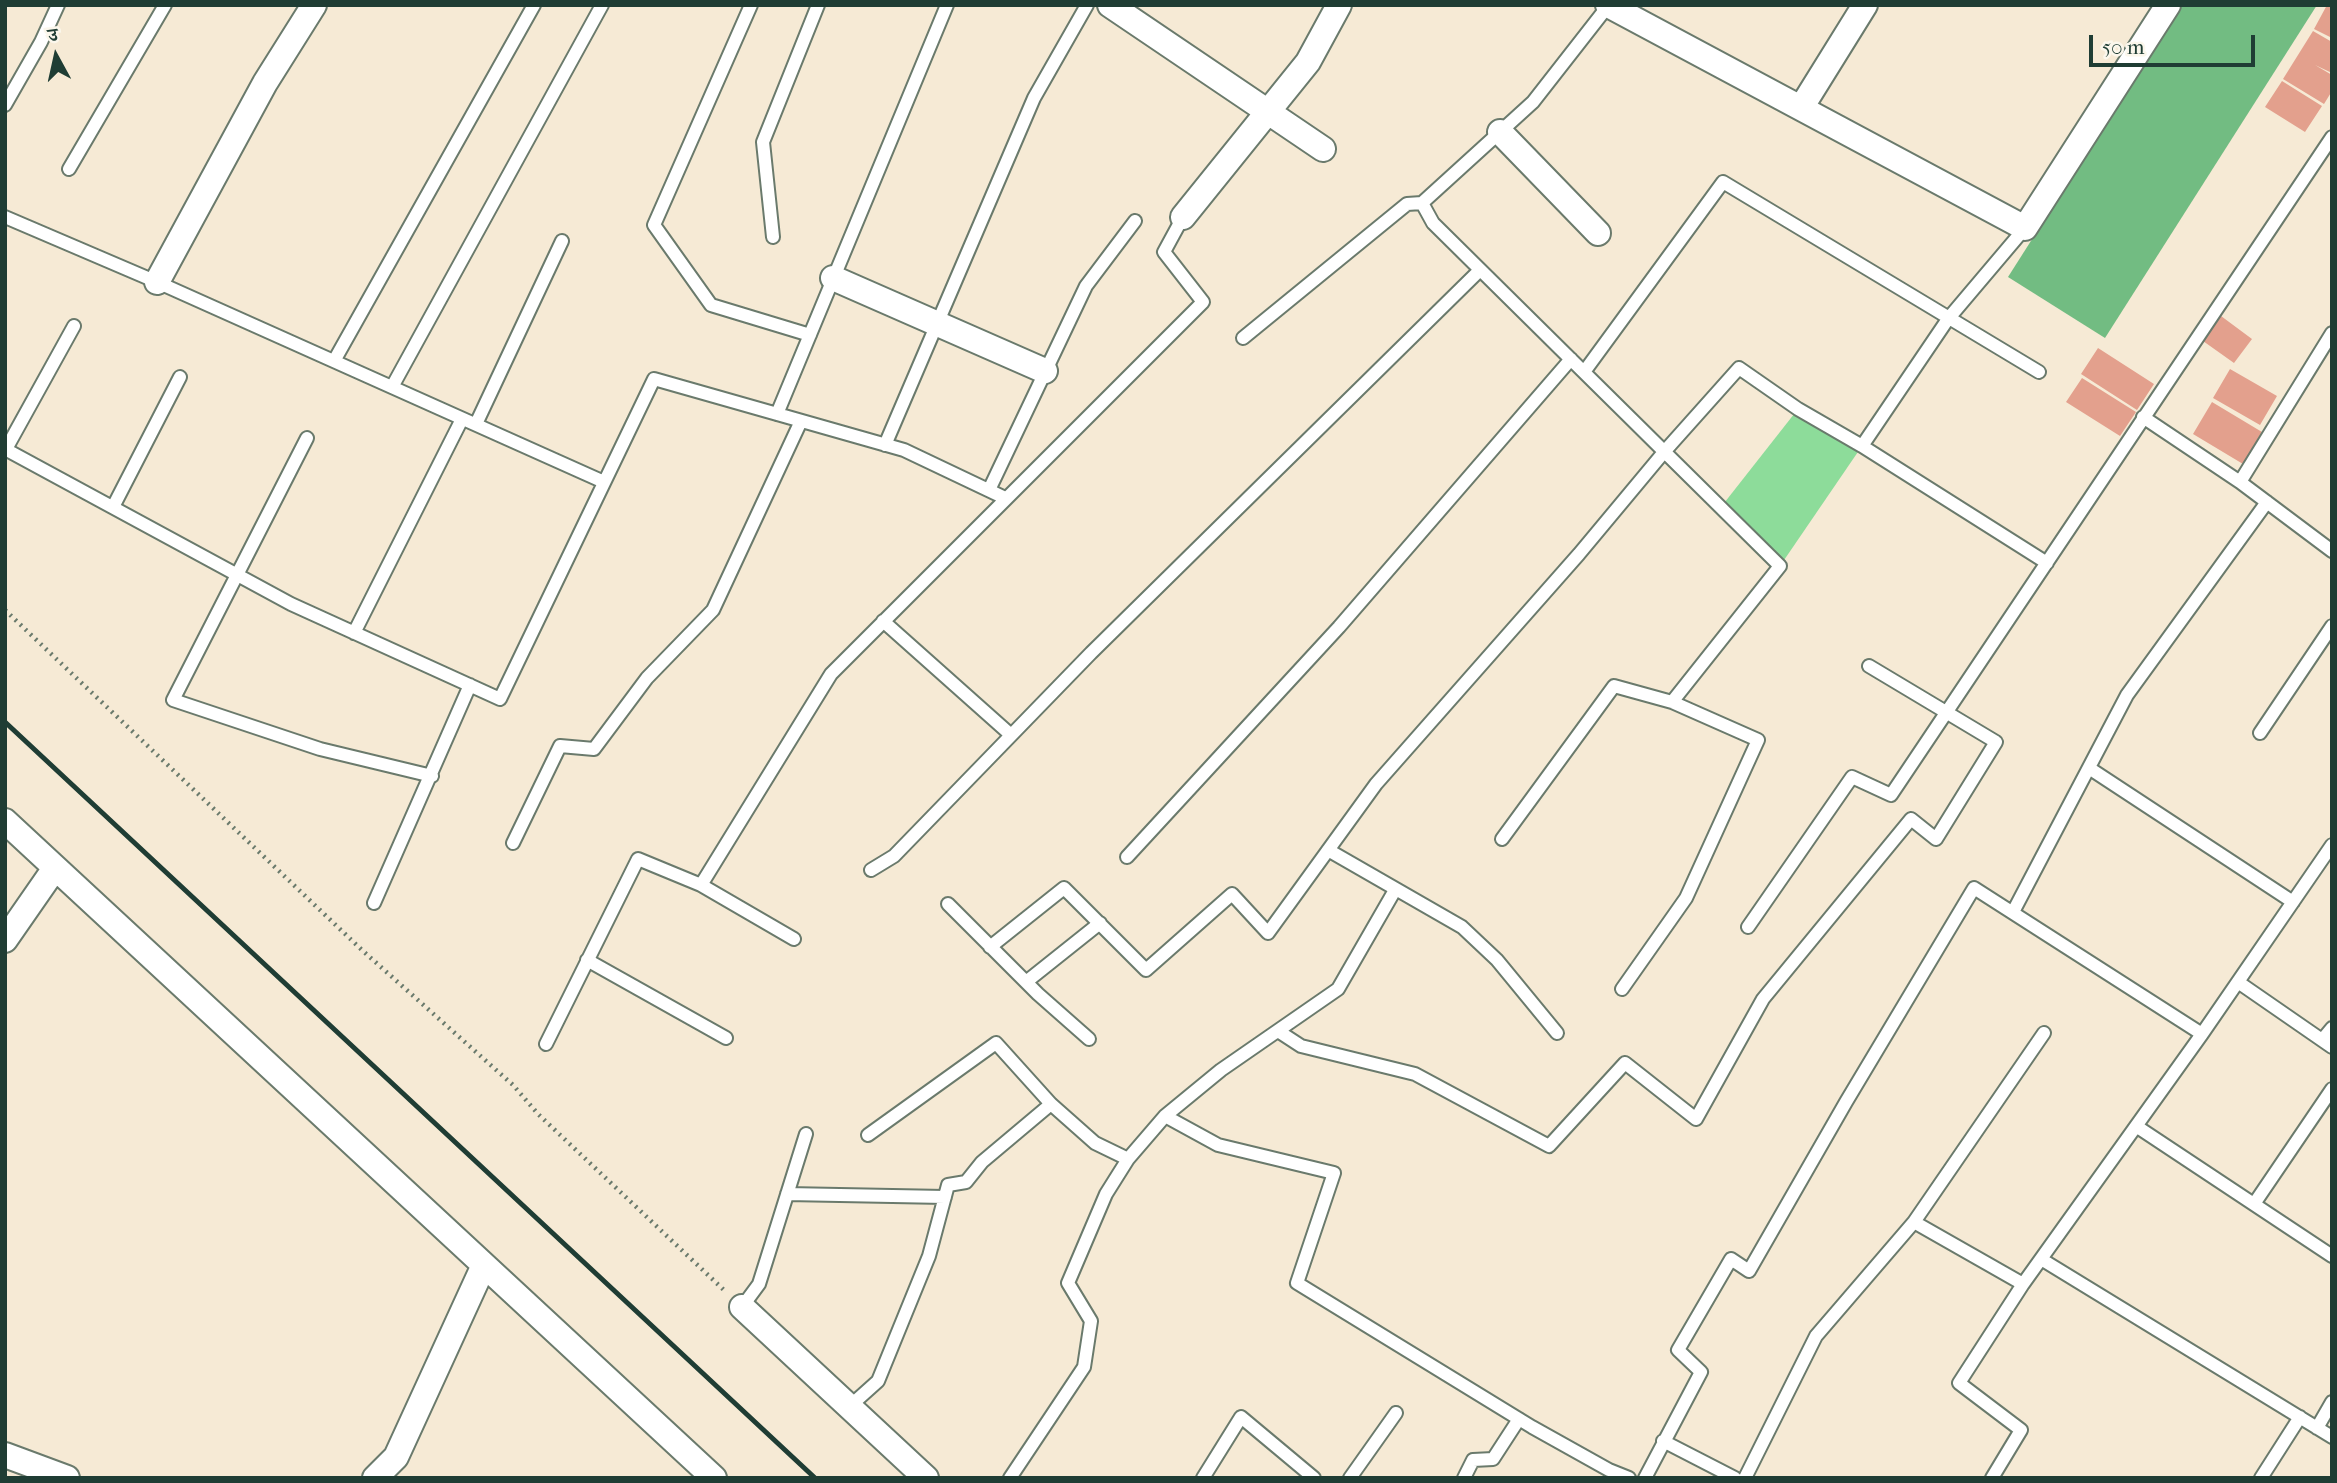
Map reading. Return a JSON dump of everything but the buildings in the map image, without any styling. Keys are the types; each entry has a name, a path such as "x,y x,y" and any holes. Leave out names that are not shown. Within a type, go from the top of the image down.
{"street":[{"path":"157,282 265,83 314,5"},
{"path":"1110,5 1323,149"},
{"path":"1183,217 1308,62 1339,5"},
{"path":"1801,108 1865,5"},
{"path":"1608,6 2025,228 2168,5"},
{"path":"1500,132 1598,233"},
{"path":"833,278 1045,371"},
{"path":"5,821 714,1478"},
{"path":"5,940 55,868"},
{"path":"376,1478 396,1457 484,1265"},
{"path":"742,1307 926,1478"},
{"path":"5,1454 67,1478"}],"lane":[{"path":"5,105 41,42 58,5"},
{"path":"69,169 166,5"},
{"path":"334,361 534,5"},
{"path":"393,387 602,5"},
{"path":"751,5 654,225 711,305 810,335"},
{"path":"773,237 763,142 818,5"},
{"path":"776,414 947,5"},
{"path":"885,445 1034,98 1087,5"},
{"path":"1243,338 1407,204 1422,203 1533,102 1608,6"},
{"path":"1748,927 1852,778 1891,795 2332,138"},
{"path":"1584,372 1723,182 2039,372"},
{"path":"1422,203 1433,223 1780,566 1672,702"},
{"path":"5,217 604,482"},
{"path":"701,885 831,674 1203,302 1164,252 1183,217"},
{"path":"989,490 1086,286 1135,221"},
{"path":"1862,446 1948,319 2025,228"},
{"path":"476,425 562,241"},
{"path":"871,870 894,856 1091,653 1480,270"},
{"path":"74,326 5,449 291,604 500,699 654,379 904,450 1005,498"},
{"path":"2240,482 2332,333"},
{"path":"1127,857 1339,627 1571,359"},
{"path":"989,947 1064,888 1146,970 1232,894 1268,933 1376,784 1739,368 2047,564"},
{"path":"113,508 180,377"},
{"path":"2143,417 2240,482 2332,551"},
{"path":"354,633 462,419"},
{"path":"513,843 560,746 594,749 647,678 713,610 801,421"},
{"path":"307,438 173,700 320,749 432,776"},
{"path":"2013,912 2127,695 2267,502"},
{"path":"883,621 1011,735"},
{"path":"2260,733 2332,626"},
{"path":"1278,1031 1301,1046 1415,1074 1549,1146 1625,1063 1696,1119 1763,999 1911,819 1936,839 1996,742 1869,666"},
{"path":"374,903 470,685"},
{"path":"1502,839 1614,686 1672,702 1759,740 1686,898 1622,989"},
{"path":"2089,768 2293,902"},
{"path":"1992,1478 2021,1430 1959,1383 2023,1284 2202,1034 2332,845"},
{"path":"1328,849 1462,927 1497,960 1557,1032"},
{"path":"546,1044 638,859 701,885 794,939"},
{"path":"1644,1478 1701,1372 1678,1350 1731,1259 1749,1270 1974,888 2202,1034"},
{"path":"1010,1478 1084,1367 1091,1321 1068,1283 1106,1194 1128,1159 1165,1116 1221,1070 1338,989 1395,890"},
{"path":"948,904 989,947 1089,1039"},
{"path":"1026,982 1100,923"},
{"path":"587,960 726,1038"},
{"path":"2238,982 2327,1044 2332,1028"},
{"path":"1745,1478 1816,1336 1914,1222 2044,1033"},
{"path":"868,1135 996,1043 1051,1104 1095,1143 1128,1159"},
{"path":"2254,1204 2332,1089"},
{"path":"849,1407 878,1381 929,1256 948,1185 965,1182 982,1162 1051,1104"},
{"path":"1165,1116 1218,1145 1334,1173 1297,1283 1520,1419 1609,1470 1629,1478"},
{"path":"2136,1126 2332,1256"},
{"path":"742,1307 759,1284 806,1134"},
{"path":"787,1194 945,1197"},
{"path":"1914,1222 2023,1284"},
{"path":"2041,1259 2332,1437"},
{"path":"2317,1428 2332,1402"},
{"path":"1350,1478 1396,1413"},
{"path":"1203,1478 1241,1417 1314,1478"},
{"path":"2261,1478 2300,1417"},
{"path":"1464,1478 1474,1460 1493,1459 1520,1419"},
{"path":"1663,1441 1735,1478"}],"path":[{"path":"5,610 355,943 513,1085 538,1114 742,1307"}],"green space":[{"path":"2181,5 2317,5 2105,338 2008,277"},
{"path":"1798,409 1862,446 1780,566 1721,507"}],"railway":[{"path":"5,722 815,1478"}]}
